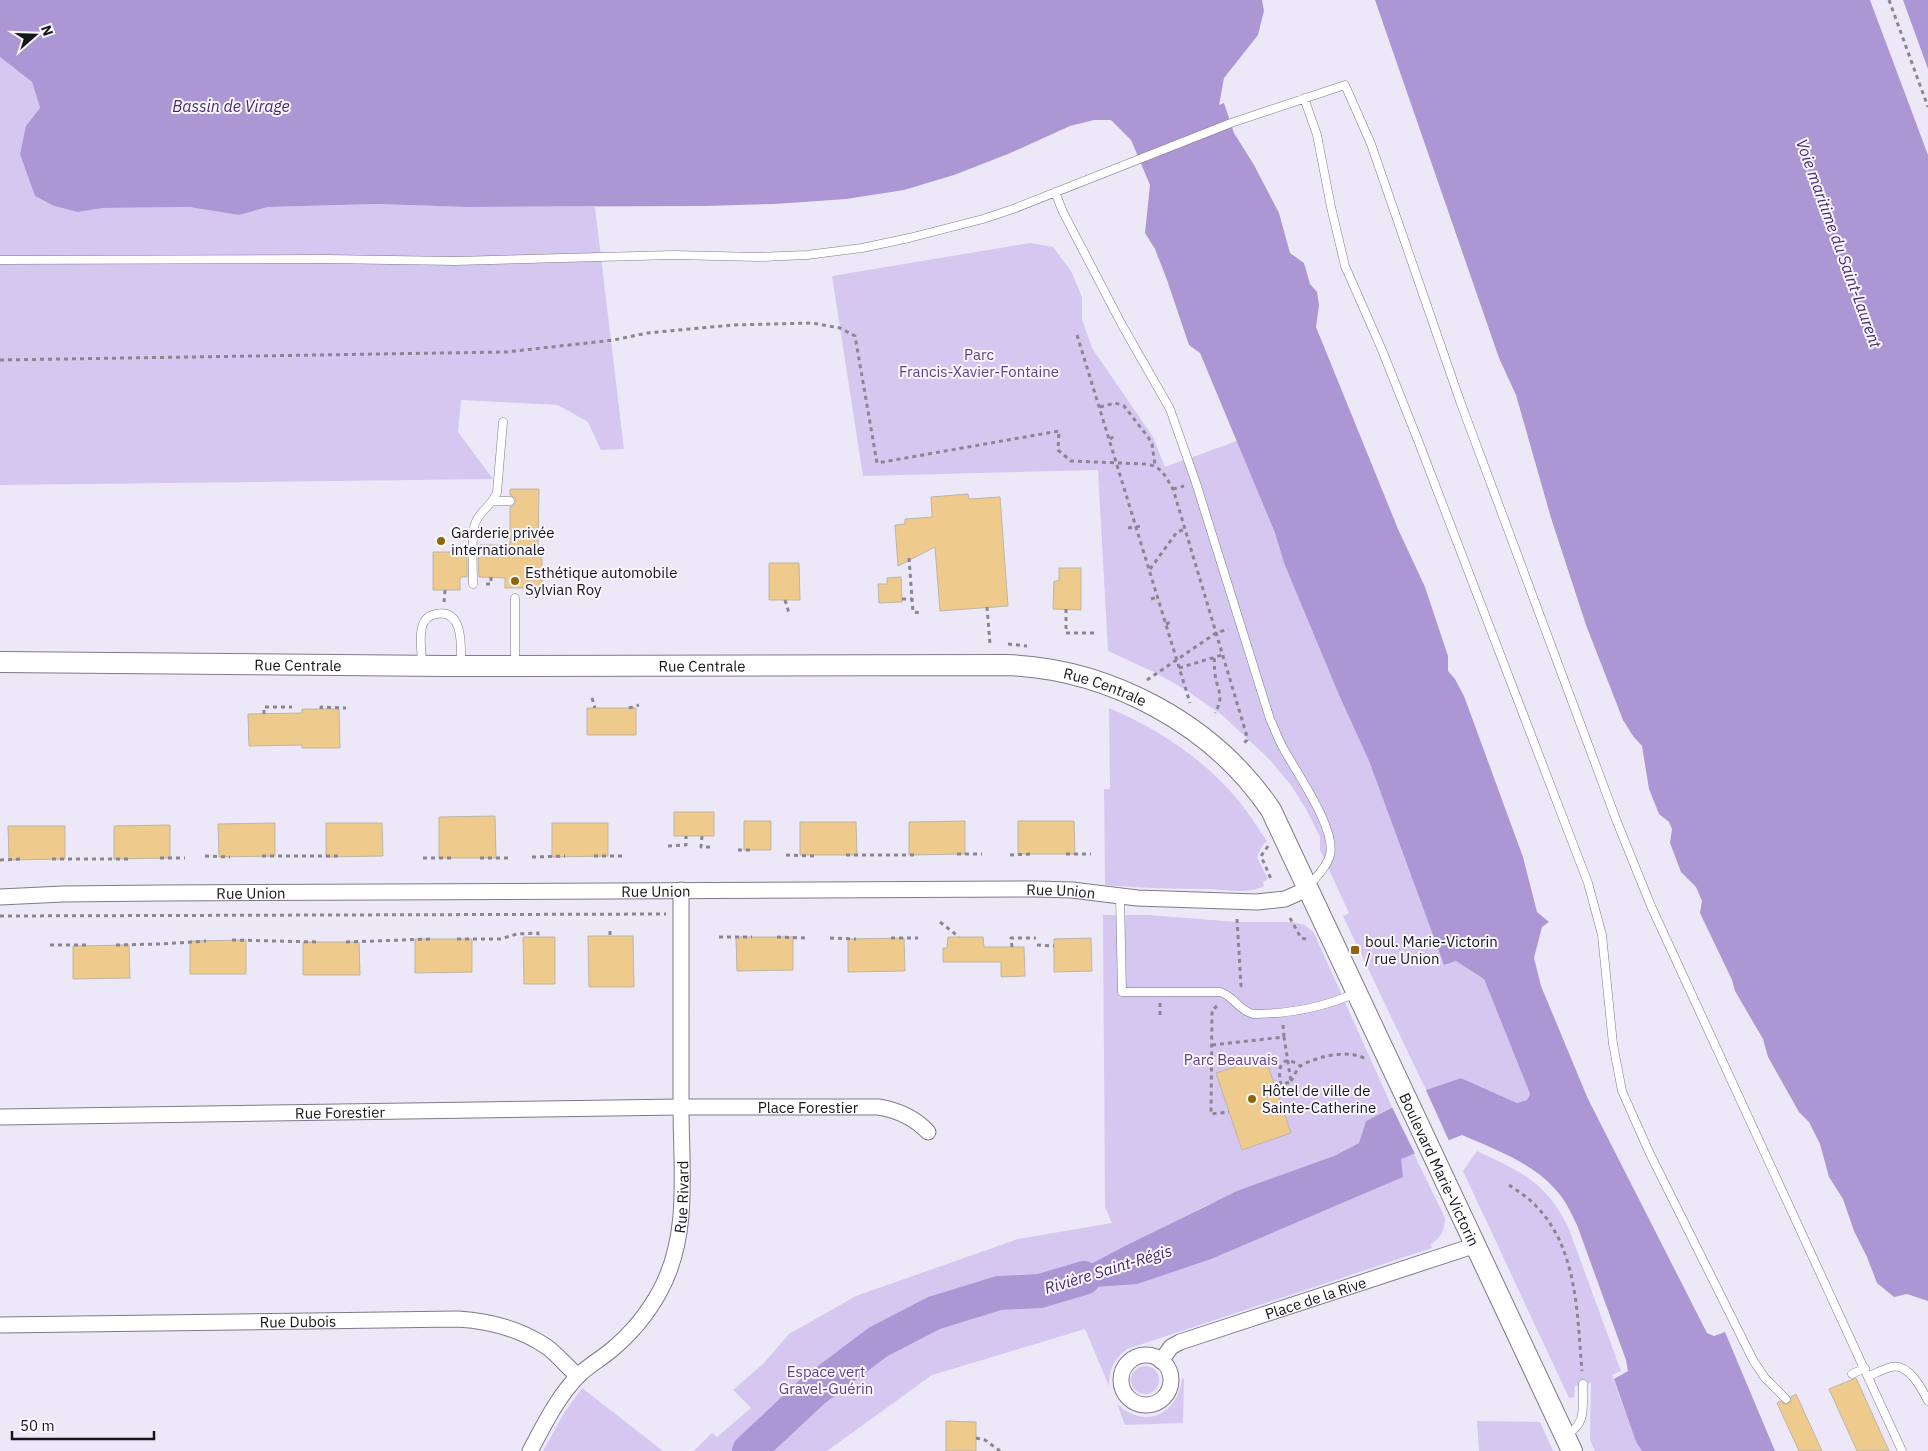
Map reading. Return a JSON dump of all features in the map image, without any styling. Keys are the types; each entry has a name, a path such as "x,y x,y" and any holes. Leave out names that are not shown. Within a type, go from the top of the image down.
{"street":[{"name":"Rue Centrale","path":"0,662 422,666 1007,664 1045,668 1090,679 1125,692 1160,710 1197,733 1229,760 1260,794 1271,810 1308,887"},
{"name":"Rue Union","path":"0,897 91,894 1036,889 1072,890 1120,896 1266,901 1292,897 1308,887"},
{"name":"Boulevard Marie-Victorin","path":"1308,887 1569,1443"},
{"name":"Rue Rivard","path":"530,1451 558,1402 578,1376 609,1352 635,1327 648,1310 671,1269 678,1246 682,1197 680,1107 681,890"},
{"name":"Rue Forestier","path":"0,1117 680,1107"},
{"name":"Place Forestier","path":"680,1107 878,1107 903,1114 920,1124 928,1132"},
{"name":"Place de la Rive","path":"1162,1361 1171,1347 1180,1342 1476,1246"},
{"name":"Rue Dubois","path":"0,1325 458,1318 498,1324 538,1341 556,1354 578,1376"}],"lane":[{"path":"0,260 325,259 455,261 674,255 759,257 807,255 862,248 983,219 1231,123 1345,85 1371,144 1460,400 1617,822 1663,931 1902,1451"},
{"path":"1304,98 1317,134 1331,207 1346,266 1419,443 1588,883 1602,935 1613,1044 1622,1091 1650,1154 1753,1360 1765,1378 1786,1399"},
{"path":"1055,192 1063,212 1122,325 1170,409 1196,483 1270,719 1281,744 1323,822 1330,845 1329,858 1308,887"},
{"path":"473,584 474,525 479,516 495,501 500,479 504,422"},
{"path":"495,501 510,501"},
{"path":"515,598 515,666"},
{"path":"422,666 422,628 425,620 435,614 444,613 454,620 461,633 461,666"},
{"path":"1120,896 1122,992 1220,992 1230,996 1246,1012 1261,1014 1318,1006 1335,1002 1357,992"},
{"path":"1869,1376 1891,1367 1900,1367 1910,1374 1920,1386 1928,1401"},
{"path":"1852,1374 1865,1368"},
{"path":"1569,1443 1582,1419 1583,1384"}],"path":[{"path":"1889,0 1928,107"},
{"path":"0,360 506,352 614,340 647,333 733,325 812,323 840,328 854,336 877,462 1059,431 1058,450 1071,461 1155,465"},
{"path":"1077,335 1190,703"},
{"path":"1100,407 1115,403 1124,406 1148,437 1152,444 1155,465 1173,490 1247,740 1243,744"},
{"path":"1110,439 1114,436"},
{"path":"1128,528 1142,526"},
{"path":"1150,570 1177,532 1185,528"},
{"path":"910,558 913,612 921,612"},
{"path":"444,590 444,604"},
{"path":"1151,599 1158,597"},
{"path":"902,599 912,599"},
{"path":"785,600 789,612"},
{"path":"987,607 990,644"},
{"path":"1066,609 1066,633 1096,633"},
{"path":"1166,624 1172,622"},
{"path":"1147,680 1176,658 1216,633"},
{"path":"1179,668 1222,655"},
{"path":"1214,658 1216,666 1214,673 1221,697 1215,713"},
{"path":"592,698 595,708"},
{"path":"629,708 639,705"},
{"path":"264,714 264,707 292,707"},
{"path":"321,709 321,707 346,708"},
{"path":"668,846 686,846 686,836"},
{"path":"702,836 701,846 713,847"},
{"path":"1271,842 1261,856 1271,879"},
{"path":"738,850 751,850"},
{"path":"957,854 982,854"},
{"path":"1010,855 1030,854"},
{"path":"1066,854 1091,854"},
{"path":"786,855 816,856"},
{"path":"846,855 918,855"},
{"path":"205,856 230,857"},
{"path":"262,856 339,856"},
{"path":"532,857 565,856"},
{"path":"594,856 626,856"},
{"path":"160,858 185,858"},
{"path":"423,858 452,858"},
{"path":"480,858 510,858"},
{"path":"52,859 128,859"},
{"path":"0,860 22,860"},
{"name":"Rue Union","path":"0,916 666,914"},
{"path":"1237,918 1239,990"},
{"path":"1290,918 1301,938 1317,941"},
{"path":"940,922 959,937"},
{"path":"610,931 610,936"},
{"path":"457,939 500,939 517,934 538,933 538,937"},
{"path":"720,937 752,937"},
{"path":"777,937 808,938"},
{"path":"830,938 856,938"},
{"path":"891,938 918,938"},
{"path":"1012,947 1011,938 1036,938"},
{"path":"346,942 430,939"},
{"path":"232,940 318,942"},
{"path":"116,945 206,941"},
{"path":"50,945 89,945"},
{"path":"1036,946 1054,946"},
{"path":"1212,1010 1211,1114 1229,1112"},
{"path":"1212,1045 1284,1037 1291,1082"},
{"path":"1276,1086 1291,1082 1300,1066 1342,1053 1361,1056 1372,1062"},
{"path":"1281,1085 1279,1068 1283,1062 1288,1060 1300,1066"},
{"path":"1510,1185 1536,1206 1548,1221 1564,1252 1574,1283 1583,1384"},
{"path":"976,1438 985,1440 1000,1451"}],"green space":[{"path":"0,57 32,82 40,109 26,126 35,196 54,206 78,212 103,208 189,207 239,215 268,207 377,204 467,207 595,207 624,449 601,450 588,422 558,405 461,400 458,432 493,479 0,485"},
{"name":"Parc Francis-Xavier-Fontaine","path":"1030,243 1053,247 1071,271 1082,297 1082,319 1092,348 1153,437 1165,467 1237,441 1275,533 1284,563 1339,695 1369,761 1444,965 1456,961 1484,979 1530,1094 1527,1100 1517,1103 1461,1078 1426,1090 1343,916 1349,913 1320,850 1320,837 1291,785 1268,758 1222,715 1186,690 1156,673 1108,651 1098,470 863,476 832,276"},
{"path":"1109,708 1145,725 1179,746 1210,771 1238,800 1267,841 1262,846 1257,857 1268,879 1263,882 1264,886 1252,890 1238,891 1105,885 1104,789 1110,789"},
{"path":"1103,915 1149,915 1237,922 1292,922 1305,925 1314,933 1392,1107 1366,1121 1359,1143 1334,1156 1207,1205 1042,1290 1414,1154 1445,1218 1443,1230 1440,1236 1431,1244 1432,1248 1127,1349 1113,1365 1109,1386 1085,1329 932,1375 827,1451 694,1451 712,1433 717,1437 751,1408 733,1390 764,1363 789,1334 856,1296 1018,1239 1112,1223 1105,1207"},
{"path":"1477,1151 1507,1165 1531,1180 1552,1200 1561,1213 1569,1229 1621,1371 1612,1375 1636,1442 1642,1451 1595,1451 1590,1440 1591,1383 1575,1386 1574,1397 1569,1398 1463,1171"},
{"path":"1145,1366 1155,1370 1159,1380 1155,1390 1145,1394 1135,1390 1131,1380 1135,1370"},
{"path":"1182,1378 1184,1379 1183,1423 1125,1425 1117,1404 1128,1412 1140,1416 1158,1415 1172,1404 1177,1397"},
{"path":"582,1388 663,1451 543,1451 564,1413"},
{"path":"1477,1421 1540,1422 1553,1451 1479,1451"}],"water":[{"name":"Bassin de Virage","path":"0,0 1262,0 1264,11 1258,35 1224,78 1219,105 1224,103 1234,133 1254,165 1279,213 1290,253 1304,263 1310,284 1317,292 1319,305 1316,327 1398,529 1425,587 1448,656 1448,671 1455,679 1464,696 1523,857 1537,912 1549,922 1542,927 1534,958 1541,986 1588,1099 1707,1333 1714,1336 1725,1332 1775,1451 1642,1451 1636,1442 1614,1379 1628,1371 1626,1360 1577,1225 1568,1206 1555,1189 1535,1171 1512,1157 1462,1135 1401,1159 1403,1177 1211,1259 1137,1284 1040,1291 1123,1247 1237,1191 1334,1156 1359,1143 1366,1121 1426,1090 1461,1078 1517,1103 1527,1100 1530,1094 1484,979 1456,961 1444,965 1369,761 1339,695 1284,563 1275,533 1200,353 1189,345 1155,249 1145,233 1150,185 1131,140 1111,120 1094,120 1070,126 1008,154 954,175 904,190 846,199 704,206 467,207 377,204 268,207 239,215 189,207 103,208 78,212 54,206 35,196 20,154 26,126 40,108 32,82 0,57"},
{"name":"Voie maritime du Saint-Laurent","path":"1375,0 1870,0 1928,155 1928,1301 1907,1294 1894,1297 1877,1283 1854,1231 1843,1199 1829,1177 1820,1144 1809,1122 1799,1112 1768,1057 1763,1039 1735,991 1732,980 1700,913 1702,901 1696,887 1681,872 1670,843 1672,829 1669,822 1659,814 1649,789 1642,746 1623,720 1586,625 1551,518 1516,395 1499,358"},
{"path":"1903,0 1928,0 1928,69"}],"pier":[{"path":"1425,1088 1450,1143 1416,1156 1391,1105"}],"building":[{"path":"510,489 539,489 538,547 542,547 542,588 505,588 505,578 479,577 478,552 480,552 480,545 510,545 510,507 516,501 510,495"},
{"path":"968,494 969,499 1000,497 1008,606 940,611 935,547 898,566 895,525 905,524 905,519 932,517 931,497"},
{"path":"433,552 467,552 467,577 460,577 460,590 433,590"},
{"path":"769,563 799,563 800,600 769,600"},
{"path":"1059,568 1081,568 1081,610 1053,609 1054,581 1059,581"},
{"path":"901,577 902,602 879,603 878,584 887,584 887,578"},
{"path":"587,708 636,708 636,735 587,735"},
{"path":"302,709 339,709 340,748 302,748 302,745 249,746 248,714 302,713"},
{"path":"674,812 714,812 714,836 674,836"},
{"path":"495,816 496,858 439,858 439,817"},
{"path":"744,821 771,821 771,850 744,850"},
{"path":"965,821 965,854 909,855 909,822"},
{"path":"1018,821 1074,821 1075,854 1018,854"},
{"path":"800,822 856,822 857,855 800,855"},
{"path":"275,823 275,856 219,857 218,824"},
{"path":"326,823 382,823 383,856 326,857"},
{"path":"552,823 608,823 608,856 552,857"},
{"path":"170,825 170,858 114,859 114,826"},
{"path":"8,826 65,826 65,859 9,860"},
{"path":"588,936 633,936 634,987 589,987"},
{"path":"523,937 555,937 555,984 524,984"},
{"path":"736,937 793,937 793,970 737,971"},
{"path":"948,937 983,937 984,947 1024,947 1025,976 1001,977 1001,962 943,962 943,948 947,948"},
{"path":"904,938 905,971 848,972 848,939"},
{"path":"1091,938 1092,971 1054,972 1054,939"},
{"path":"415,939 472,939 472,972 415,973"},
{"path":"246,940 246,974 190,974 190,941"},
{"path":"303,942 359,942 360,975 303,975"},
{"path":"129,945 130,978 73,979 73,946"},
{"name":"Hôtel de ville de Sainte-Catherine","path":"1265,1057 1291,1133 1242,1150 1216,1073"},
{"path":"1856,1378 1889,1451 1857,1451 1829,1389"},
{"path":"1796,1394 1822,1451 1799,1451 1777,1403 1780,1401 1788,1404 1791,1401 1791,1397"},
{"path":"946,1421 976,1422 976,1451 946,1451"}],"waterway":[{"name":"Rivière Saint-Régis","path":"749,1451 813,1391 878,1342 934,1313 999,1293 1040,1291 1084,1278"}],"place":[{"name":"Garderie privée internationale","path":"441,541"},
{"name":"Esthétique automobile Sylvian Roy","path":"515,581"},
{"name":"boul. Marie-Victorin / rue Union","path":"1355,950"},
{"name":"Hôtel de ville de Sainte-Catherine","path":"1252,1099"}],"park label":[{"name":"Parc Beauvais","path":"1231,1059"},
{"name":"Espace vert Gravel-Guérin","path":"826,1380"}]}
